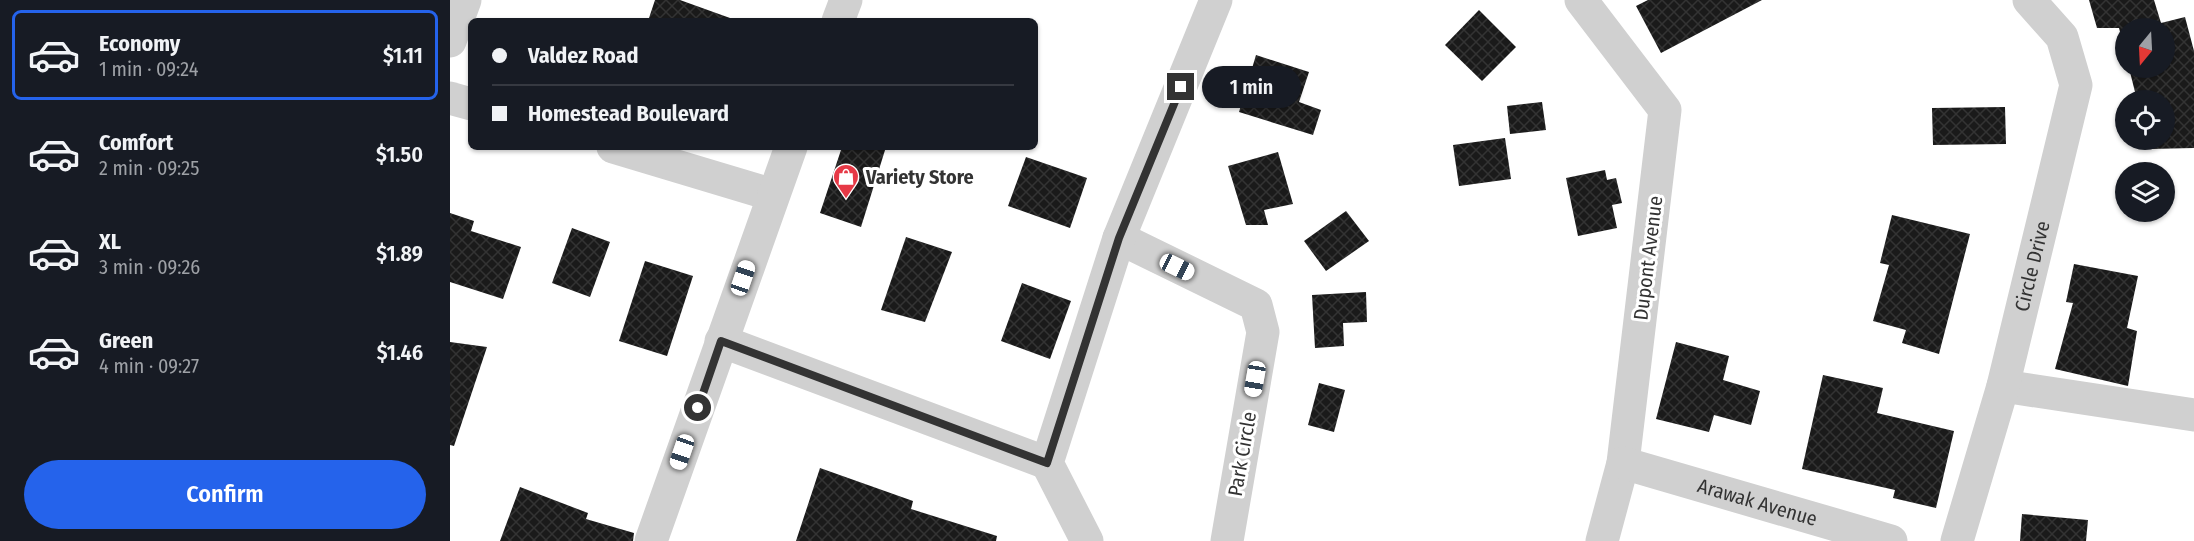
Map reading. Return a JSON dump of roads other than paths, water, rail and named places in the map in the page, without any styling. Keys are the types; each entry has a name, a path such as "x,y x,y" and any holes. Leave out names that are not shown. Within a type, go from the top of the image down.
{"street":[{"path":"450,41 465,0"},
{"path":"839,18 846,0"},
{"path":"1047,463 1119,238 1216,0"},
{"name":"Dupont Avenue","path":"1581,0 1665,110 1623,463 1602,541"},
{"name":"Circle Drive","path":"1957,541 2003,386 2076,85 2062,37 2029,0"},
{"path":"450,98 468,103"},
{"path":"623,150 773,195"},
{"path":"651,541 790,150"},
{"name":"Park Circle","path":"1119,238 1256,305 1263,332 1227,541"},
{"path":"721,341 1047,463 1088,541"},
{"path":"2003,386 2194,415"},
{"name":"Arawak Avenue","path":"1623,463 1891,541"}],"place":[{"name":"Variety Store","path":"846,200"}]}
